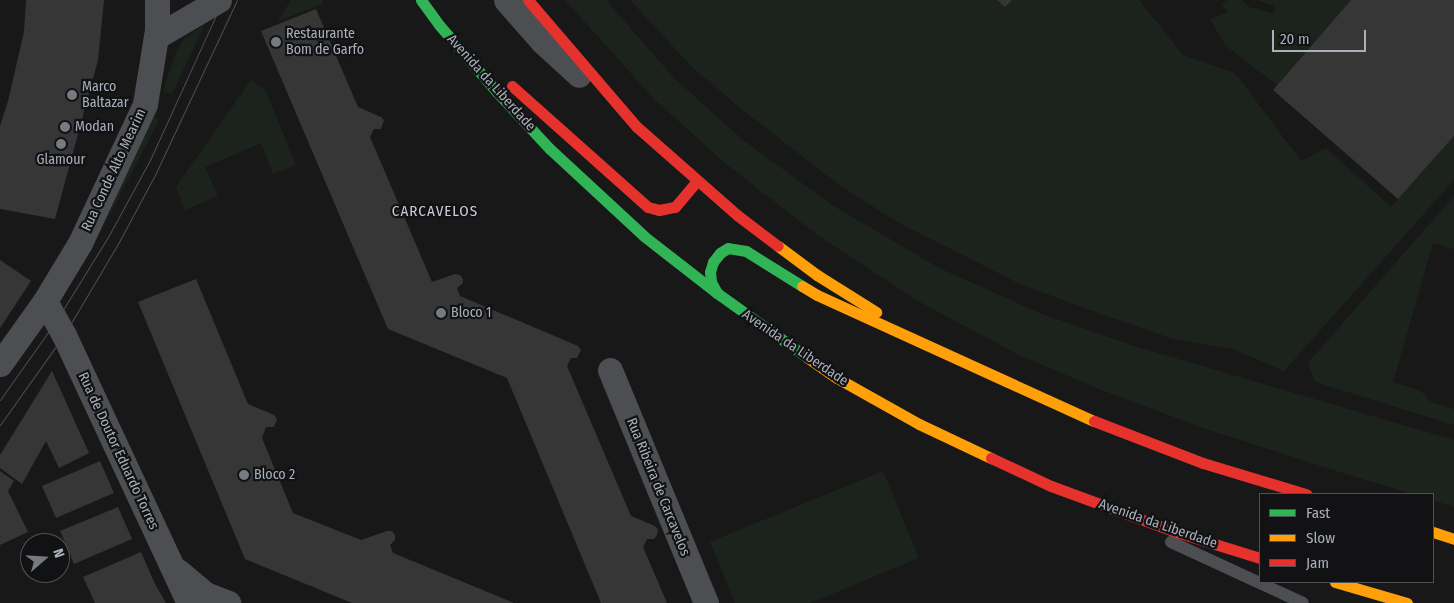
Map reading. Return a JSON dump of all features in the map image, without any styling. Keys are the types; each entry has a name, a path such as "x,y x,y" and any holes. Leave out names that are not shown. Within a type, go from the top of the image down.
{"main road":[{"name":"Avenida da Liberdade","path":"421,0 440,26 497,92 550,149 645,237 759,326 837,378 919,424 1051,486 1173,531 1259,558"},
{"path":"528,0 637,127 737,215 817,275 881,316 955,358"},
{"path":"440,26 551,119 638,200 648,207 659,210 675,207 697,181"},
{"path":"717,293 711,282 710,272 713,262 720,252 728,248 736,248 756,256 817,294 1081,416 1203,463 1303,493"},
{"path":"1434,532 1454,539"},
{"path":"1338,583 1407,603"}],"street":[{"name":"Rua Conde Alto Mearim","path":"0,364 45,301 80,243 144,104 156,37 157,0"},
{"path":"156,37 219,0"},
{"path":"506,0 542,41 637,127"},
{"name":"Rua de Doutor Eduardo Torres","path":"45,301 64,335 189,603"},
{"name":"Rua Ribeira de Carcavelos","path":"610,370 706,603"},
{"path":"163,548 180,575 205,594 228,603"}],"lane":[{"path":"1051,486 1259,583"},
{"path":"1260,583 1303,603"}],"shaded area":[{"path":"291,0 322,0 323,4 278,21"},
{"path":"565,0 606,0 675,79 743,140 832,205 939,268 1042,314 1134,346 1454,440 1454,507 1434,500 1434,493 1410,493 1203,428 1099,389 1021,356 918,301 816,234 725,163 654,99"},
{"path":"630,0 997,0 1005,7 1012,0 1139,0 1183,55 1235,73 1301,161 1326,148 1391,207 1454,136 1454,180 1284,371 1233,349 1173,339 1018,283 897,222 838,184 740,108 691,66"},
{"path":"1227,0 1242,0 1249,7 1274,14 1275,6 1257,0 1351,0 1277,85 1225,45 1210,19 1228,12 1221,5"},
{"path":"205,24 172,94 163,91 176,52 182,41"},
{"path":"251,80 266,91 296,165 273,174 261,143 205,167 218,196 185,210 176,187"},
{"path":"151,115 159,120 103,228"},
{"path":"1454,196 1454,249 1433,243 1393,382 1421,391 1431,402 1454,409 1454,425 1315,382 1308,363"},
{"path":"883,471 919,558 810,603 735,603 710,542"}],"building":[{"path":"26,0 104,0 98,60 55,219 0,209 0,126 8,101 24,32"},
{"path":"997,0 1012,0 1005,7"},
{"path":"1351,0 1454,0 1454,136 1398,199 1273,90"},
{"name":"Bloco 1","path":"316,9 358,107 384,120 381,129 374,129 370,137 432,282 455,274 460,275 463,283 457,288 460,296 578,346 581,350 577,358 571,358 567,366 631,516 655,526 658,530 654,539 647,539 643,547 667,603 601,603 507,378 388,329 261,31"},
{"path":"0,260 31,281 0,328"},
{"name":"Bloco 2","path":"196,279 248,404 274,415 277,419 274,427 266,427 262,438 293,513 361,540 392,531 395,535 395,540 390,545 393,553 514,603 352,603 245,559 138,302"},
{"path":"52,371 89,453 59,468 46,441 22,484 0,468 0,455"},
{"path":"100,461 114,493 56,518 42,486"},
{"path":"0,471 14,481 8,491 28,532 20,533 20,536 0,545"},
{"path":"118,507 132,539 74,564 70,555 70,533 61,533 60,531"},
{"path":"141,552 155,584 166,603 95,603 83,577"}],"tram line":[{"path":"0,400 56,321 108,237 150,160 223,0"},
{"path":"0,425 64,335 119,242 155,175 237,0"}],"traffic: fast":[{"path":"421,0 440,26 497,92 550,149 645,237 717,293"},
{"path":"802,286 746,251 728,248 720,253 713,262 710,272 711,282 717,293 808,358"}],"traffic: slow":[{"path":"778,246 817,275 876,312"},
{"path":"802,286 817,295 1094,421"},
{"path":"808,358 837,378 919,424 991,458"},
{"path":"1434,532 1454,539"},
{"path":"1338,583 1407,603"}],"traffic: jam":[{"path":"528,0 637,127 737,215 778,246"},
{"path":"512,86 648,207 659,210 675,207 697,181"},
{"path":"1094,421 1203,463 1303,493"},
{"path":"991,458 1051,486 1173,531 1259,558"}],"place":[{"name":"Restaurante Bom de Garfo","path":"276,42"},
{"name":"Marco Baltazar","path":"72,95"},
{"name":"Modan","path":"65,127"},
{"name":"Glamour","path":"61,144"},
{"name":"Bloco 1","path":"441,313"},
{"name":"Bloco 2","path":"244,475"}],"district":[{"name":"CARCAVELOS","path":"435,212"}]}
